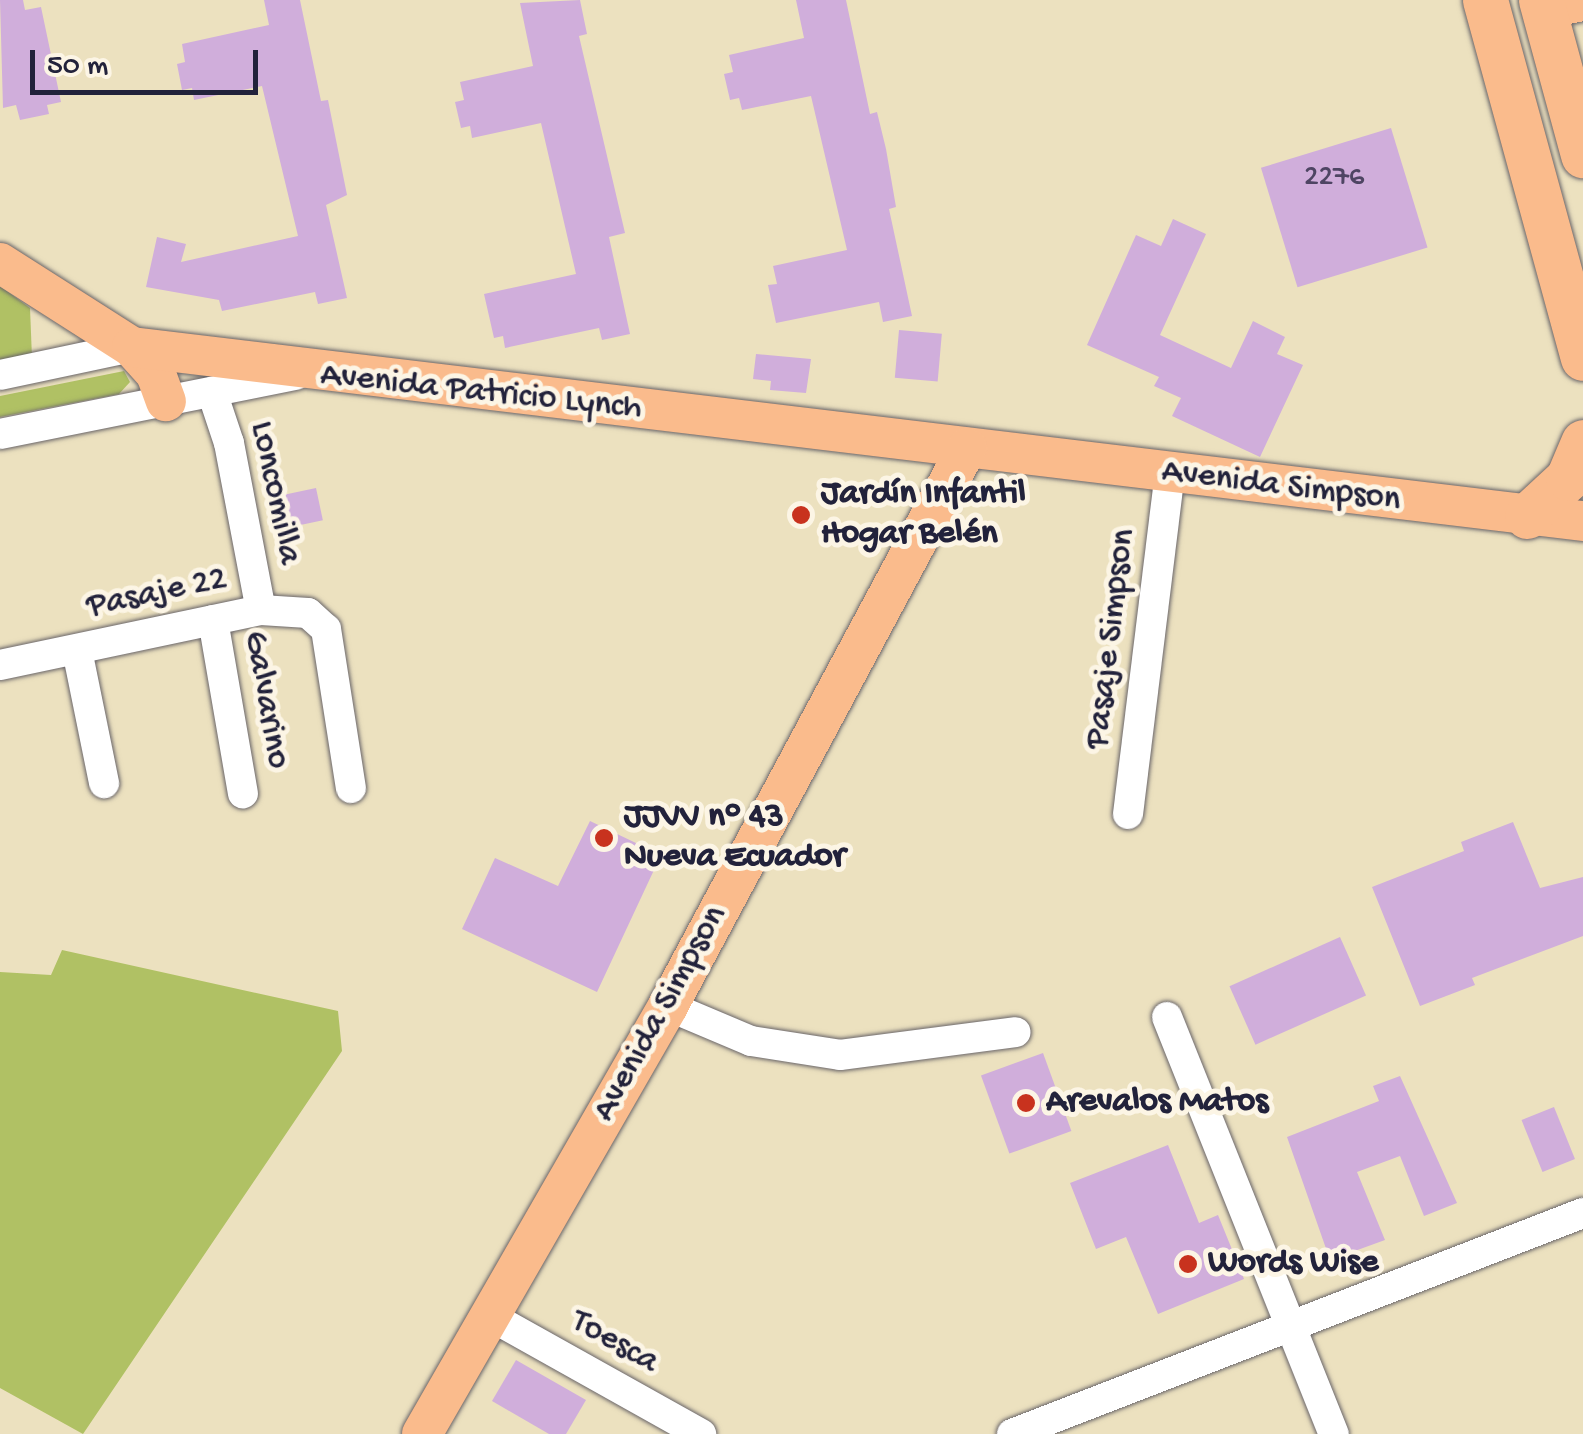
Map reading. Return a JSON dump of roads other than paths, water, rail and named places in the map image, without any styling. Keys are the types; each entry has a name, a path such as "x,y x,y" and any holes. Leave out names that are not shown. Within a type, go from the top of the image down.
{"highway":[{"path":"1485,0 1583,358"},
{"path":"1546,3 1583,155"},
{"path":"1527,516 1568,478 1583,442"}],"main road":[{"path":"0,263 132,347 156,374 166,401"},
{"path":"132,347 318,370"},
{"name":"Avenida Patricio Lynch","path":"318,370 967,448"},
{"name":"Avenida Simpson","path":"422,1434 668,1006 967,448 1583,521"}],"street":[{"path":"0,376 132,347"},
{"name":"Avenida Patricio Lynch","path":"0,434 318,370"},
{"name":"Loncomilla","path":"212,392 228,443 261,610"},
{"name":"Pasaje Simpson","path":"1128,814 1170,473"},
{"name":"Pasaje 22","path":"0,665 261,610 308,612 326,629 351,788"},
{"name":"Galvarino","path":"213,620 243,792"},
{"path":"77,650 104,783"},
{"path":"668,1006 751,1041 840,1055 1016,1032"},
{"path":"1167,1018 1334,1434"},
{"path":"1012,1434 1583,1213"},
{"name":"Toesca","path":"490,1316 701,1434"}],"place":[{"name":"Jardín Infantil Hogar Belén","path":"801,515"},
{"name":"JJVV n° 43 Nueva Ecuador","path":"604,838"},
{"name":"Arevalos Matos","path":"1026,1103"},
{"name":"Words Wise","path":"1188,1264"}]}
